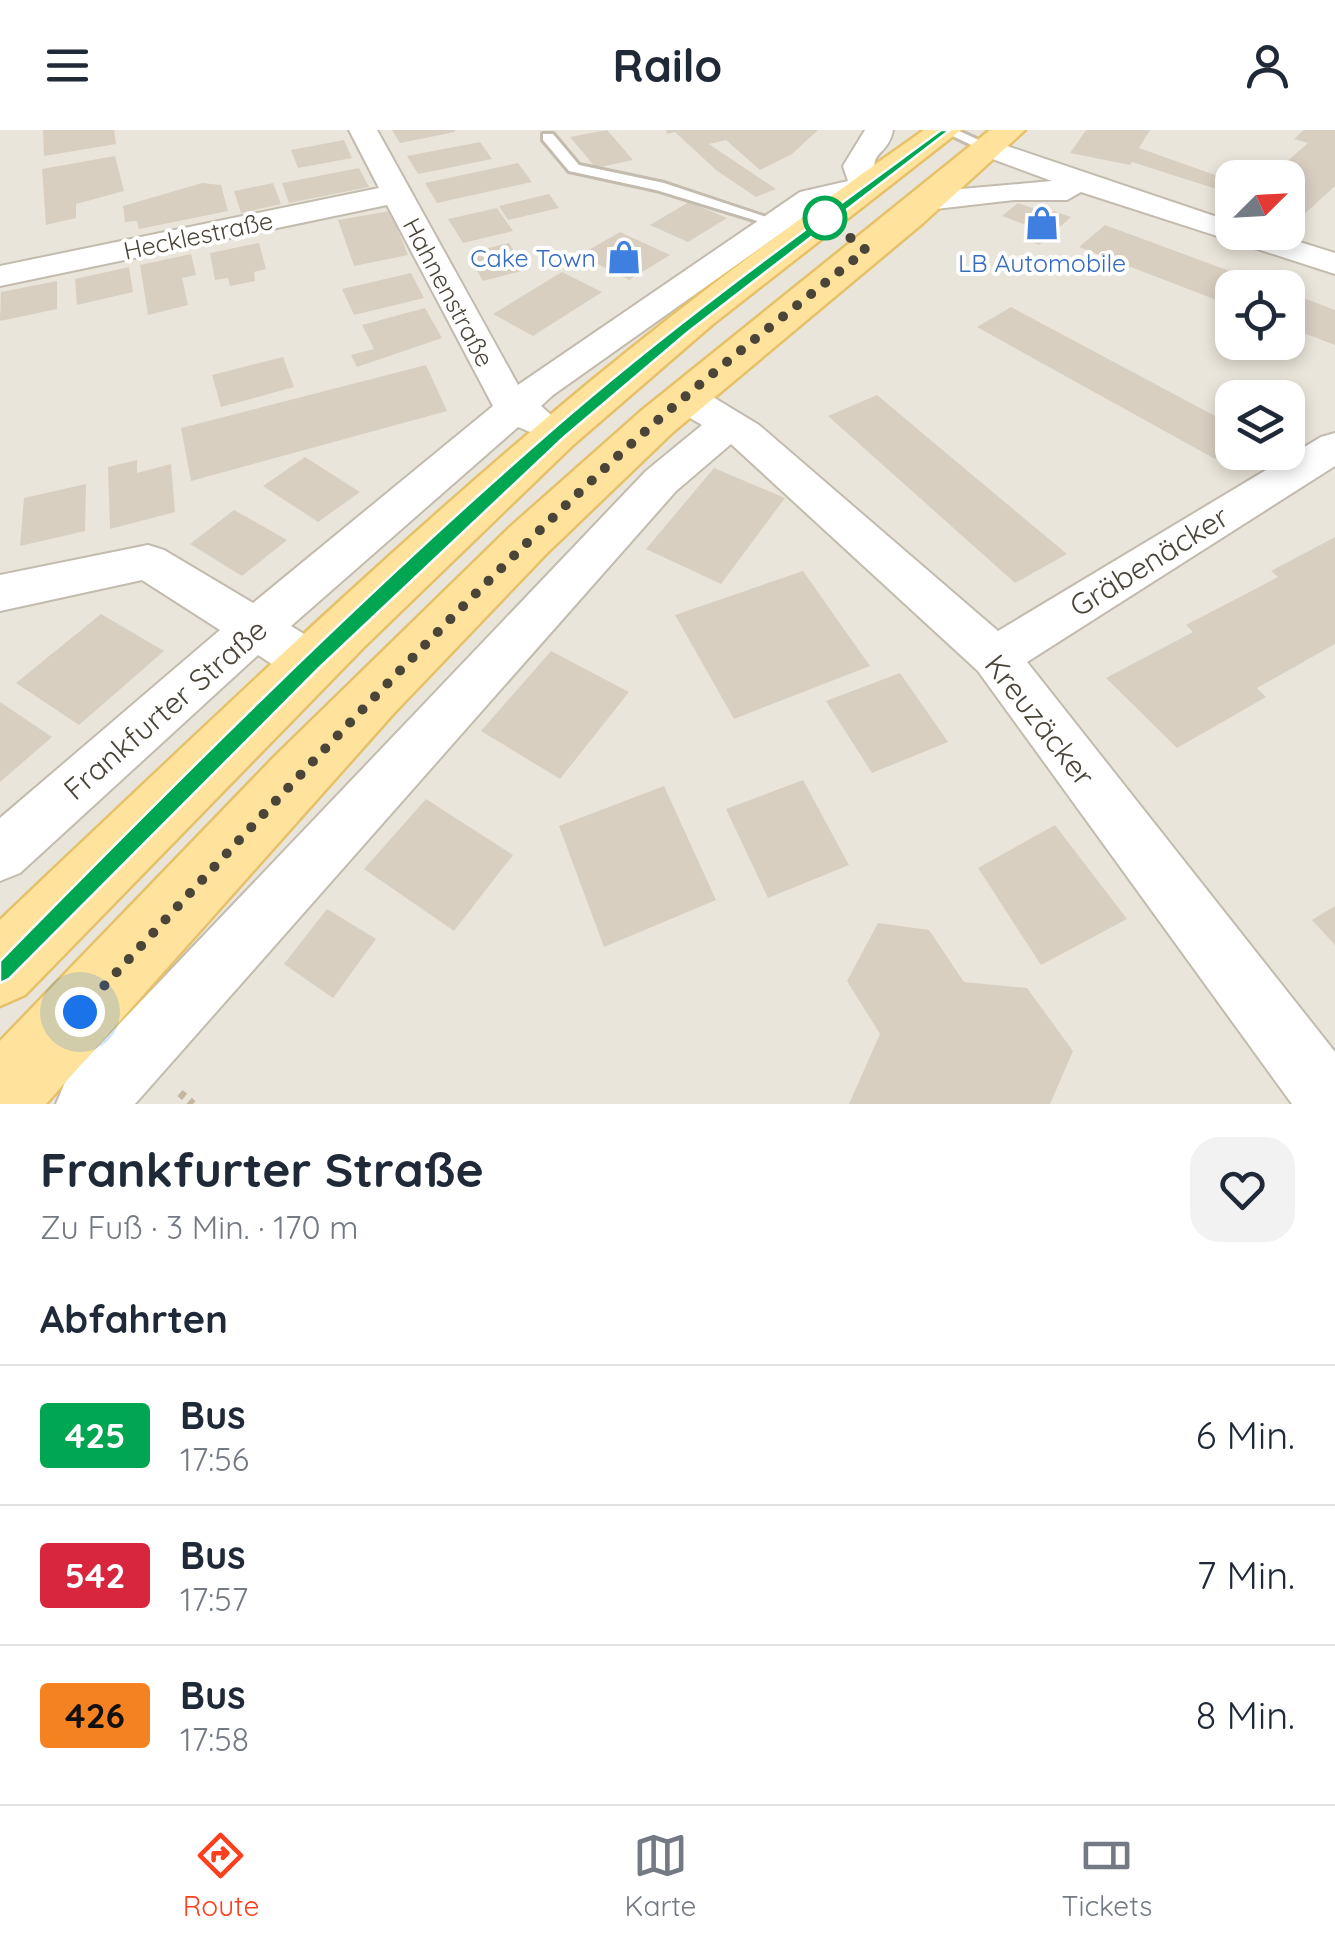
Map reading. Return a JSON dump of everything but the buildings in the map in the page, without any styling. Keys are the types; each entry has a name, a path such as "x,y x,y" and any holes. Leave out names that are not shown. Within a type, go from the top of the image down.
{"main road":[{"name":"Frankfurter Straße","path":"0,970 311,664 536,421 682,329 865,186 972,135"},
{"path":"0,1097 371,698 606,467 706,410 927,200 972,135"}],"street":[{"name":"Hahnenstraße","path":"363,130 396,194 536,421"},
{"path":"865,186 857,166 861,154 878,138 879,130"},
{"path":"972,135 1113,194 1215,226"},
{"name":"Frankfurter Straße","path":"0,854 256,628 536,421 540,387 811,198 865,186"},
{"path":"927,200 1032,188 1113,194"},
{"name":"Hecklestraße","path":"0,276 396,194"},
{"path":"1290,250 1335,264"},
{"path":"90,1104 661,481 706,410"},
{"name":"Kreuzäcker","path":"706,410 994,657 1333,1104"},
{"name":"Gräbenäcker","path":"994,657 1325,466"},
{"path":"0,594 148,562 311,664"}],"lane":[{"path":"548,137 574,168 659,186 777,223"}],"shaded area":[{"path":"0,130 1335,130 1335,1104 0,1104"}],"bus line":[{"name":"425","path":"0,970 311,664 557,434 682,329 865,186 945,130"}],"place":[{"name":"LB Automobile","path":"1042,223"},
{"name":"Cake Town","path":"624,257"}],"route":[{"path":"80,1012 371,698 606,467 684,397 866,250 825,218"}]}
